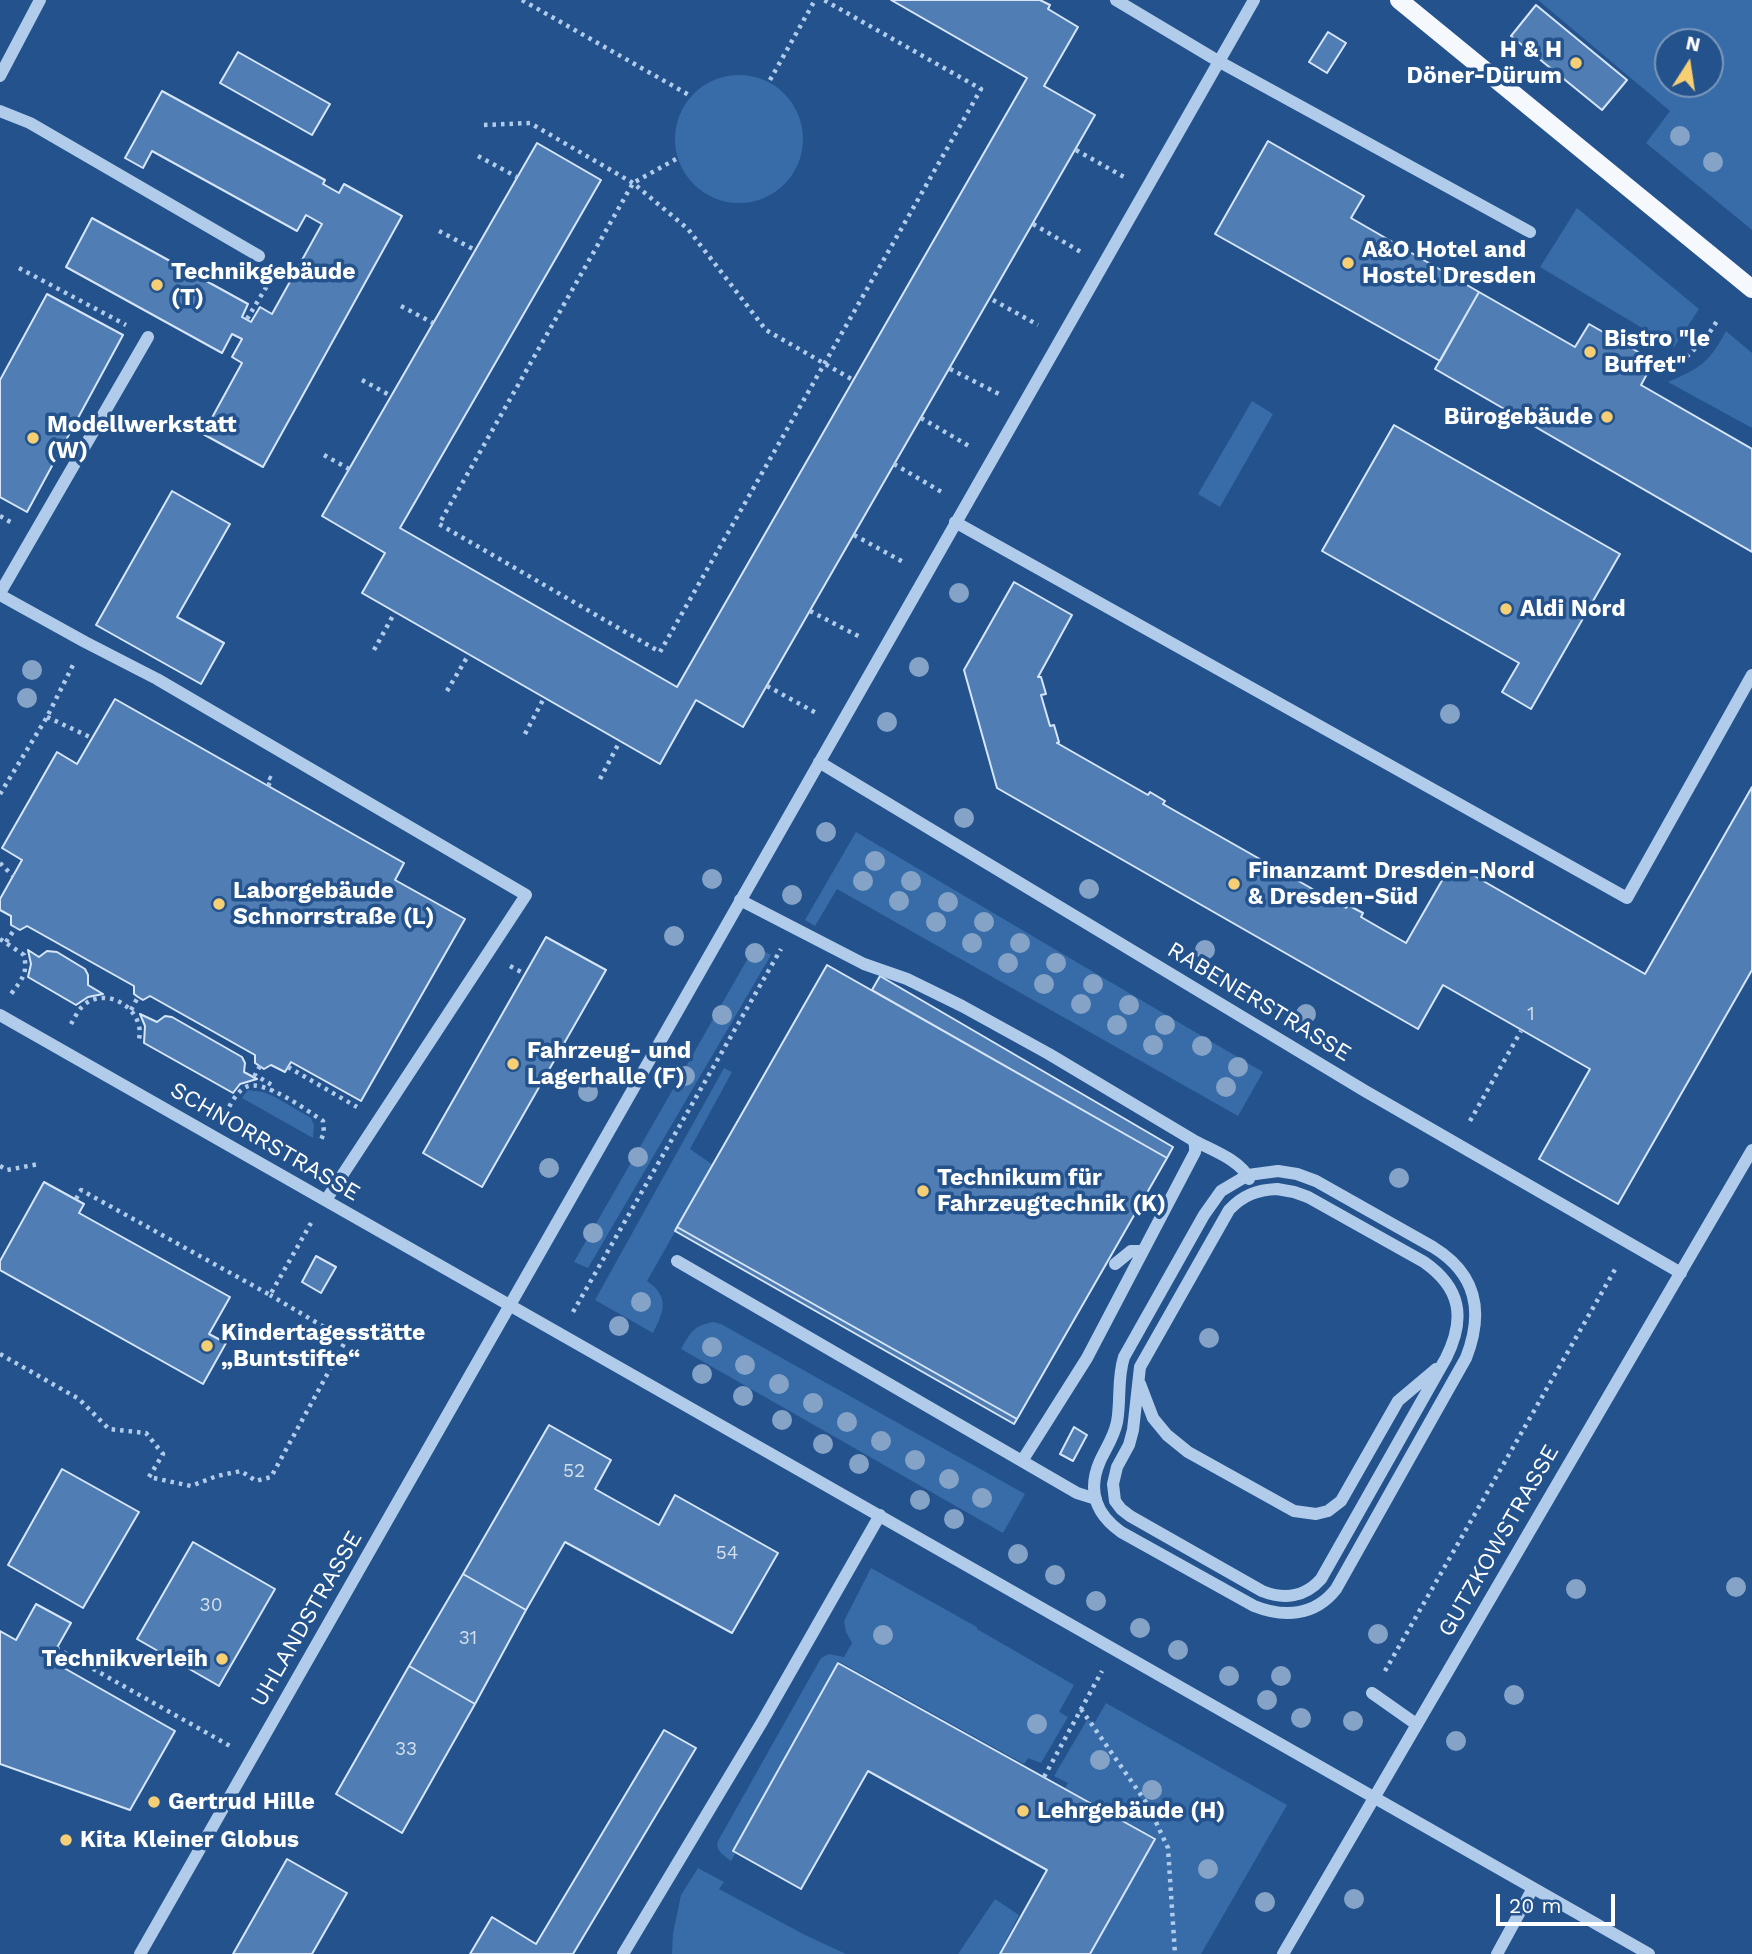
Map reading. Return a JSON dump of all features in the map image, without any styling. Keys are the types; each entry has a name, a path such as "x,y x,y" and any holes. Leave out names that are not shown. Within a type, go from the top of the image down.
{"main road":[{"path":"1399,0 1752,289"}],"street":[{"path":"0,76 40,0"},
{"path":"1116,0 1218,61 1530,232"},
{"name":"UHLANDSTRASSE","path":"141,1954 1254,0"},
{"path":"0,111 30,123 258,256"},
{"path":"148,337 0,594 157,679 526,895 326,1200"},
{"path":"955,522 1627,898 1752,675"},
{"name":"RABENERSTRASSE","path":"819,762 1365,1091 1681,1273"},
{"path":"740,900 864,964 908,979 962,1006 1060,1061 1238,1165 1248,1175 1253,1192"},
{"name":"SCHNORRSTRASSE","path":"0,1015 1649,1954"},
{"path":"1022,1461 1087,1357 1195,1152 1193,1140"},
{"name":"GUTZKOWSTRASSE","path":"1283,1954 1752,1150"},
{"path":"1278,1171 1307,1177 1449,1258 1468,1281 1476,1310 1475,1330 1466,1358 1339,1583 1330,1596 1317,1606 1293,1614 1277,1614 1254,1606 1121,1532 1102,1516 1096,1499 1096,1475 1100,1460 1114,1432 1118,1413 1124,1357 1210,1207 1221,1191 1248,1175 1278,1171"},
{"path":"1286,1190 1308,1197 1417,1258 1437,1271 1452,1289 1458,1311 1453,1343 1446,1358 1321,1579 1308,1590 1291,1596 1262,1591 1130,1516 1118,1505 1113,1490 1113,1478 1133,1430 1141,1364 1224,1217 1240,1199 1253,1192 1286,1190"},
{"path":"1115,1264 1131,1251 1143,1251"},
{"path":"677,1261 1077,1493 1096,1499"},
{"path":"1138,1373 1153,1418 1175,1443 1294,1511 1316,1514 1328,1511 1341,1501 1398,1401 1446,1358"},
{"path":"624,1954 880,1516"},
{"path":"1372,1693 1416,1724"},
{"path":"1497,1954 1534,1888"}],"path":[{"path":"522,0 689,95"},
{"path":"770,80 816,0"},
{"path":"676,159 633,183 439,524 660,652 981,89 824,0"},
{"path":"485,125 530,123 633,183 688,229 766,331 853,380"},
{"path":"1076,150 1145,189"},
{"path":"478,156 517,177"},
{"path":"1033,225 1102,264"},
{"path":"439,231 475,250"},
{"path":"19,268 148,337"},
{"path":"993,300 1060,337"},
{"path":"401,306 433,323"},
{"path":"1647,372 1679,364 1706,338 1718,318"},
{"path":"950,369 1022,405"},
{"path":"362,380 391,396"},
{"path":"921,418 991,459"},
{"path":"324,455 349,469"},
{"path":"894,464 965,505"},
{"path":"854,536 925,574"},
{"path":"810,611 883,649"},
{"path":"374,650 395,612"},
{"path":"0,794 47,716 85,642"},
{"path":"447,691 469,654"},
{"path":"767,686 839,726"},
{"path":"525,734 544,698"},
{"path":"47,716 92,738"},
{"path":"600,779 620,741"},
{"path":"262,774 272,779 268,786"},
{"path":"0,863 13,876"},
{"path":"6,942 16,927"},
{"path":"560,1334 793,927"},
{"path":"0,939 24,955 25,962 25,975 6,1001"},
{"path":"131,1010 138,997"},
{"path":"56,1047 81,1007 86,1002 101,998 124,1004 131,1010 138,1021 139,1039"},
{"path":"1456,1144 1521,1031"},
{"path":"260,1066 255,1075 272,1084 272,1091"},
{"path":"288,1068 346,1101"},
{"path":"212,1136 237,1095 244,1087 252,1085 272,1091 323,1121 324,1133 320,1142"},
{"path":"0,1166 7,1170 39,1164"},
{"path":"0,1354 79,1399 109,1429 146,1433 163,1454 149,1477 191,1486 217,1476 241,1471 256,1481 271,1477 346,1340 81,1190 76,1199"},
{"path":"270,1295 298,1243 326,1200"},
{"path":"1372,1693 1629,1244"},
{"path":"56,1648 252,1759"},
{"path":"1044,1777 1114,1649"},
{"path":"1081,1709 1148,1805 1168,1848 1175,1954"}],"shaded area":[{"path":"1538,0 1752,0 1752,230 1646,143 1670,111 1655,98 1724,98 1724,28 1654,28 1654,98"},
{"path":"739,75 764,80 784,94 798,114 803,139 798,164 784,184 764,198 739,203 714,198 694,184 680,164 675,139 680,114 694,94 714,80"},
{"path":"1577,208 1699,309 1674,347 1540,267"},
{"path":"1726,331 1752,353 1752,428 1668,382 1688,373 1709,358"},
{"path":"1252,401 1273,414 1220,507 1198,494"},
{"path":"856,832 1263,1072 1238,1116 837,889 815,926 805,920"},
{"path":"755,946 771,955 588,1268 574,1262"},
{"path":"724,1068 732,1072 690,1149 713,1165 647,1281 659,1293 663,1305 653,1333 595,1300"},
{"path":"248,1090 275,1097 311,1118 314,1125 313,1138 242,1098"},
{"path":"713,1322 721,1324 1025,1494 1003,1533 681,1349 693,1331"},
{"path":"871,1568 1074,1685 1059,1712 1068,1717 1041,1763 1028,1758 1024,1764 838,1661 732,1851 735,1854 731,1861 719,1850 718,1841 821,1658 829,1654 844,1657 852,1643 844,1621"},
{"path":"1106,1703 1287,1805 1201,1954 1091,1954 1156,1838 1065,1788 1068,1783 1054,1776 1087,1720 1095,1722"},
{"path":"698,1868 724,1882 719,1889 846,1954 672,1954 673,1933 681,1895"},
{"path":"995,1899 1019,1915 999,1954 958,1954"}],"building":[{"path":"891,0 1040,0 1050,5 1048,9 1078,27 1044,86 1095,115 743,727 696,700 660,764 362,593 385,553 322,516 537,143 601,180 400,528 677,687 1027,78"},
{"name":"H & H Döner-Dürum","path":"1536,5 1627,80 1602,110 1511,36"},
{"path":"1328,32 1346,43 1327,73 1309,62"},
{"path":"238,52 330,104 312,135 220,83"},
{"name":"Technikgebäude (T)","path":"162,91 325,180 323,184 339,193 344,184 402,216 263,467 203,434 242,363 232,357 242,339 232,334 222,353 66,267 92,218 248,304 242,317 251,322 260,307 272,314 322,224 306,215 297,231 152,151 143,168 125,158"},
{"name":"A&O Hotel and Hostel Dresden","path":"1268,141 1364,196 1351,218 1479,292 1440,361 1215,234"},
{"name":"Bürogebäude","path":"1479,292 1575,347 1589,324 1654,361 1641,385 1752,449 1752,552 1435,369"},
{"name":"Modellwerkstatt (W)","path":"47,294 123,335 27,512 0,497 0,380"},
{"name":"Aldi Nord","path":"1394,425 1620,554 1531,709 1502,692 1519,663 1322,551"},
{"path":"172,491 230,524 177,617 224,643 201,684 96,625"},
{"name":"Finanzamt Dresden-Nord & Dresden-Süd","path":"1014,582 1072,615 1038,677 1041,677 1046,694 1041,695 1050,726 1054,725 1059,742 1057,743 1148,795 1150,792 1165,801 1163,804 1346,908 1348,905 1363,913 1361,917 1406,943 1452,863 1645,974 1752,787 1752,970 1618,1204 1539,1159 1590,1069 1443,985 1418,1029 997,788 964,670"},
{"name":"Laborgebäude Schnorrstraße (L)","path":"115,699 404,863 395,880 465,919 361,1101 291,1062 285,1072 271,1065 264,1069 255,1063 255,1055 150,996 143,1000 134,994 134,986 27,926 20,930 11,925 11,916 0,910 0,899 22,860 2,848 57,752 77,764"},
{"name":"Fahrzeug- und Lagerhalle (F)","path":"546,937 606,970 482,1187 423,1153"},
{"path":"28,950 39,957 47,951 57,952 85,969 88,985 103,994 88,997 76,1005 28,977 31,964"},
{"name":"Technikum für Fahrzeugtechnik (K)","path":"827,965 1167,1158 1017,1419 677,1227"},
{"path":"880,976 1173,1147 1167,1158 872,990"},
{"path":"140,1014 157,1022 165,1016 172,1017 242,1057 245,1063 244,1072 257,1079 240,1084 233,1093 144,1043 145,1026"},
{"path":"44,1182 84,1204 79,1213 230,1297 209,1334 226,1343 203,1384 0,1270 0,1261"},
{"path":"677,1227 1017,1419 1014,1424 675,1231"},
{"path":"316,1256 336,1267 321,1293 302,1282"},
{"path":"549,1425 611,1460 595,1489 659,1525 675,1495 778,1553 732,1633 565,1542 526,1610 463,1574"},
{"path":"1074,1427 1087,1435 1073,1461 1060,1454"},
{"path":"62,1469 139,1512 83,1608 8,1565"},
{"path":"193,1542 275,1589 219,1686 137,1639"},
{"path":"463,1574 526,1610 475,1704 409,1666"},
{"path":"36,1604 71,1623 50,1660 175,1731 130,1810 0,1764 0,1631 16,1640"},
{"name":"Lehrgebäude (H)","path":"838,1663 1155,1839 1090,1954 1000,1954 1047,1870 868,1771 801,1889 733,1851"},
{"path":"409,1666 475,1704 402,1833 336,1794"},
{"path":"664,1730 696,1748 573,1954 470,1954 492,1917 536,1944"},
{"path":"287,1859 347,1893 312,1954 233,1954"}],"place":[{"name":"H & H Döner-Dürum","path":"1576,63"},
{"name":"A&O Hotel and Hostel Dresden","path":"1348,263"},
{"name":"Technikgebäude (T)","path":"157,285"},
{"name":"Bistro \"le Buffet\"","path":"1590,352"},
{"name":"Bürogebäude","path":"1607,417"},
{"name":"Modellwerkstatt (W)","path":"33,438"},
{"name":"Aldi Nord","path":"1506,609"},
{"name":"Finanzamt Dresden-Nord & Dresden-Süd","path":"1234,884"},
{"name":"Laborgebäude Schnorrstraße (L)","path":"219,904"},
{"name":"Fahrzeug- und Lagerhalle (F)","path":"513,1064"},
{"name":"Technikum für Fahrzeugtechnik (K)","path":"923,1191"},
{"name":"Kindertagesstätte „Buntstifte“","path":"207,1346"},
{"name":"Technikverleih","path":"222,1659"},
{"name":"Gertrud Hille","path":"154,1802"},
{"name":"Lehrgebäude (H)","path":"1023,1811"},
{"name":"Kita Kleiner Globus","path":"66,1840"}]}
